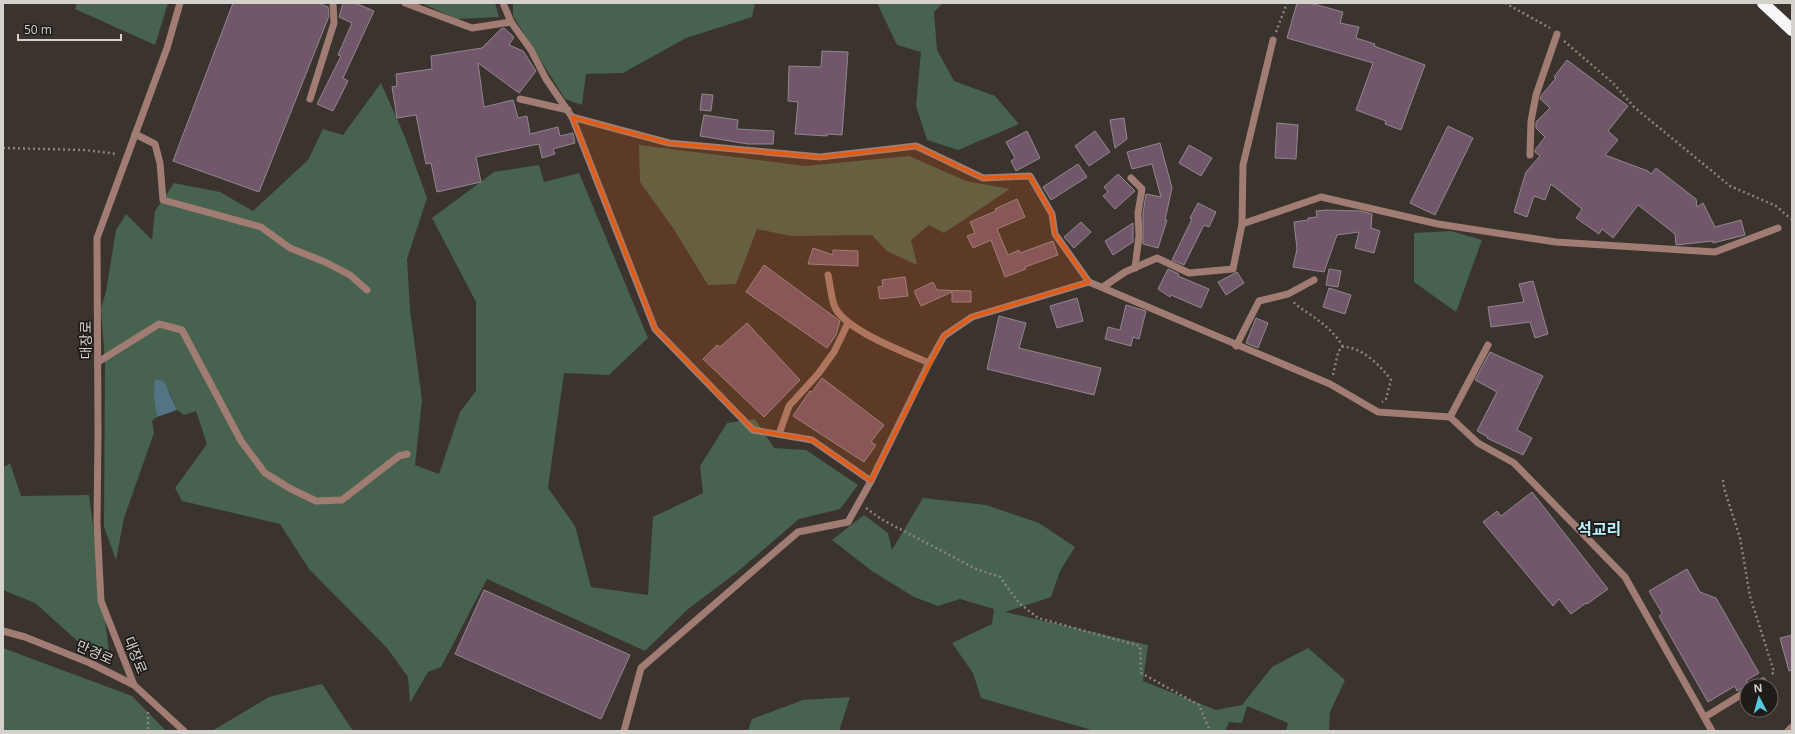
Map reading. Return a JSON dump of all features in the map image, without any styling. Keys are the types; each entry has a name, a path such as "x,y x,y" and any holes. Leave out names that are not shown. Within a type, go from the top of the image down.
{"highway":[{"path":"1763,3 1792,30"}],"street":[{"name":"대장로","path":"134,685 101,601 97,523 98,238 167,48 180,3"},
{"path":"310,99 334,23 334,3"},
{"path":"405,3 472,28 511,22"},
{"path":"503,3 511,22 531,50 546,79 570,114 655,329 753,430 812,440 871,481"},
{"path":"1530,155 1531,121 1536,95 1557,34"},
{"path":"1103,287 1125,272 1157,258 1189,273 1233,269 1242,224 1243,165 1273,40"},
{"path":"520,99 669,143 820,157 916,146 983,178 1030,176 1052,214 1055,234 1090,282 1236,346 1330,384 1380,412 1450,417 1478,442 1514,463 1625,578 1712,731"},
{"path":"135,134 155,144 160,163 163,200 261,227 290,248 325,262 350,275 367,290"},
{"path":"1131,178 1142,189 1138,214 1139,236 1135,268"},
{"path":"1242,224 1320,197 1438,224 1556,242 1715,252 1778,228"},
{"path":"828,275 834,306 848,323 861,332 929,363"},
{"path":"1236,346 1259,301 1290,293 1314,280"},
{"path":"624,731 641,668 798,532 848,522 871,481 929,363 944,336 972,317 1090,282"},
{"path":"779,434 789,406 818,374 834,352 848,323"},
{"path":"98,362 159,324 182,330 241,441 265,473 291,489 316,501 342,500 399,456 407,454"},
{"path":"1450,417 1488,345"},
{"name":"만경로","path":"3,630 25,637 90,663 134,685 184,731"},
{"path":"1704,717 1739,696"},
{"path":"1788,731 1792,727"}],"path":[{"path":"1273,40 1287,3"},
{"path":"1504,3 1552,29 1614,84 1634,107 1730,186 1776,206 1791,219"},
{"path":"3,148 85,150 128,155"},
{"path":"1290,293 1293,294 1295,304 1338,337 1343,347"},
{"path":"1330,384 1338,353 1343,347"},
{"path":"1343,347 1355,348 1387,373 1391,380 1386,399 1382,403 1380,412"},
{"path":"1724,480 1724,488 1740,538 1750,596 1774,672 1767,678"},
{"path":"859,502 881,519 976,568 1000,577 1019,603 1038,618 1140,646 1141,673 1199,705 1210,731"},
{"path":"147,697 148,731"}],"highlighted area":[{"path":"572,117 669,143 820,157 916,146 983,178 1030,176 1052,214 1055,234 1089,282 972,317 944,336 871,481 812,440 753,430 655,329"}],"green space":[{"path":"77,3 168,3 155,45 75,9"},
{"path":"421,3 495,3 499,17 457,19"},
{"path":"513,3 755,3 752,17 686,38 623,73 586,74 582,105 565,99 513,16"},
{"path":"877,3 943,3 934,12 937,50 954,81 995,96 1019,124 958,150 927,140 916,106 921,52 897,45"},
{"path":"381,83 405,137 427,198 407,259 410,310 422,400 415,465 439,474 460,412 476,391 476,302 432,218 494,172 539,165 544,182 579,173 648,338 609,375 564,373 548,488 575,526 591,587 648,595 653,517 703,493 700,466 727,423 755,419 774,448 806,450 858,485 840,509 799,519 736,573 688,609 645,651 487,579 441,667 428,672 410,703 408,677 387,648 309,569 280,524 182,501 175,488 207,444 196,411 184,415 177,410 169,391 157,411 157,417 152,421 154,433 124,518 116,560 104,527 105,364 101,308 106,292 116,230 126,214 152,240 155,211 174,183 220,192 253,211 308,160 323,129 343,135"},
{"path":"639,145 805,166 909,156 966,181 1010,189 944,233 929,225 911,240 917,265 887,251 872,235 791,236 757,229 736,284 708,285 673,228 640,182"},
{"path":"1451,231 1482,240 1456,312 1414,282 1414,233"},
{"path":"10,463 21,496 89,495 110,659 82,645 35,603 3,590 3,468"},
{"path":"923,498 986,505 1039,523 1075,547 1060,571 1051,597 1005,612 1148,645 1143,681 1216,710 1242,705 1272,667 1308,648 1345,680 1330,712 1329,731 1286,731 1288,723 1247,706 1242,723 1229,722 1225,731 1095,731 981,698 973,673 952,643 992,624 994,609 960,599 938,606 914,597 872,571 832,540 864,515 888,533 892,550"},
{"path":"3,648 132,696 166,731 3,731"},
{"path":"322,684 353,731 212,731 269,697"},
{"path":"850,697 839,731 748,731 752,719 803,700"}],"water":[{"path":"155,379 164,381 177,410 157,417 154,396"}],"building":[{"path":"233,3 318,3 328,7 329,16 259,192 173,161"},
{"path":"343,3 355,3 374,11 343,78 348,81 333,111 317,104 341,56 338,55 352,23 339,17"},
{"path":"1297,3 1310,3 1343,12 1340,23 1359,27 1356,38 1375,44 1374,46 1425,65 1401,130 1385,124 1386,121 1356,110 1373,63 1287,38"},
{"path":"504,28 514,37 509,45 523,51 536,71 519,93 478,63 484,107 513,100 518,118 527,116 530,134 558,127 560,136 573,133 575,143 553,149 555,154 542,158 539,144 476,157 481,182 437,192 431,163 426,164 416,115 397,118 392,87 397,86 396,74 432,69 431,56 482,48 501,29"},
{"path":"822,51 848,52 842,135 827,134 827,136 795,134 798,102 788,101 789,66 821,67"},
{"path":"1567,60 1628,106 1608,131 1618,140 1605,155 1648,171 1651,174 1656,168 1696,199 1697,207 1703,203 1715,227 1741,220 1745,235 1713,243 1713,241 1676,245 1675,234 1638,205 1613,238 1602,229 1599,234 1576,218 1582,209 1551,184 1545,200 1534,196 1527,217 1514,212 1526,172 1540,156 1535,152 1535,150 1545,137 1536,128 1536,122 1550,108 1540,99 1541,96 1556,78 1554,77"},
{"path":"702,94 713,95 711,111 700,110"},
{"path":"704,115 738,120 737,129 774,131 773,144 748,144 700,136"},
{"path":"1124,118 1127,139 1115,148 1110,120"},
{"path":"1277,123 1298,125 1296,159 1275,158"},
{"path":"1448,126 1473,138 1435,215 1410,203"},
{"path":"1027,131 1040,158 1016,171 1011,161 1015,158 1006,142"},
{"path":"1095,131 1110,152 1089,166 1075,146"},
{"path":"1160,143 1172,188 1165,220 1167,220 1158,248 1143,244 1143,213 1146,194 1161,197 1152,164 1132,169 1127,152"},
{"path":"1189,145 1212,158 1201,176 1179,163"},
{"path":"1078,164 1087,177 1051,200 1043,187"},
{"path":"1118,174 1135,191 1115,209 1103,196 1108,192 1104,187"},
{"path":"1017,199 1025,217 997,229 1008,255 1019,250 1020,253 1053,241 1058,255 1025,267 1026,269 1005,277 991,240 973,248 967,236 975,233 970,222 996,211 995,209"},
{"path":"1198,203 1216,212 1209,227 1204,225 1184,265 1172,260"},
{"path":"1316,211 1361,211 1372,214 1371,228 1380,231 1374,253 1355,248 1359,232 1337,235 1324,272 1293,267 1297,249 1294,222 1317,217"},
{"path":"1081,222 1091,232 1074,248 1064,237"},
{"path":"1133,223 1133,242 1113,255 1105,241"},
{"path":"813,248 833,255 833,250 858,251 858,266 808,264"},
{"path":"764,265 840,321 836,335 827,348 746,292"},
{"path":"1168,269 1179,274 1178,276 1209,289 1201,308 1171,295 1170,297 1158,289"},
{"path":"1329,269 1341,271 1338,287 1326,285"},
{"path":"1237,272 1244,283 1226,295 1218,282"},
{"path":"905,277 908,296 880,299 878,287 883,286 882,280"},
{"path":"1533,281 1548,334 1535,338 1530,322 1491,327 1488,307 1524,302 1519,284"},
{"path":"933,282 937,290 971,291 971,302 952,302 952,292 921,306 914,291"},
{"path":"1329,288 1351,295 1345,314 1323,307"},
{"path":"1077,298 1083,321 1057,328 1050,306"},
{"path":"1126,305 1146,311 1139,339 1133,337 1131,346 1105,339 1108,327 1120,330"},
{"path":"999,316 1026,323 1019,348 1101,368 1094,395 987,369"},
{"path":"1256,318 1268,323 1258,348 1246,343"},
{"path":"747,323 800,380 764,417 703,359 717,345 720,347"},
{"path":"1490,352 1543,376 1517,430 1532,438 1523,455 1487,438 1488,437 1477,431 1497,392 1475,380"},
{"path":"822,378 884,425 871,442 876,445 864,462 793,416 810,391 812,392"},
{"path":"1532,492 1608,589 1571,614 1559,599 1553,606 1483,522 1497,511 1501,516"},
{"path":"1687,569 1700,592 1716,598 1759,673 1750,678 1739,678 1739,690 1737,691 1735,686 1708,702 1659,616 1662,613 1649,591"},
{"path":"484,590 630,655 601,719 455,654"},
{"path":"1792,635 1792,670 1789,671 1780,638"}],"district":[{"name":"석교리","path":"1599,529"}]}
